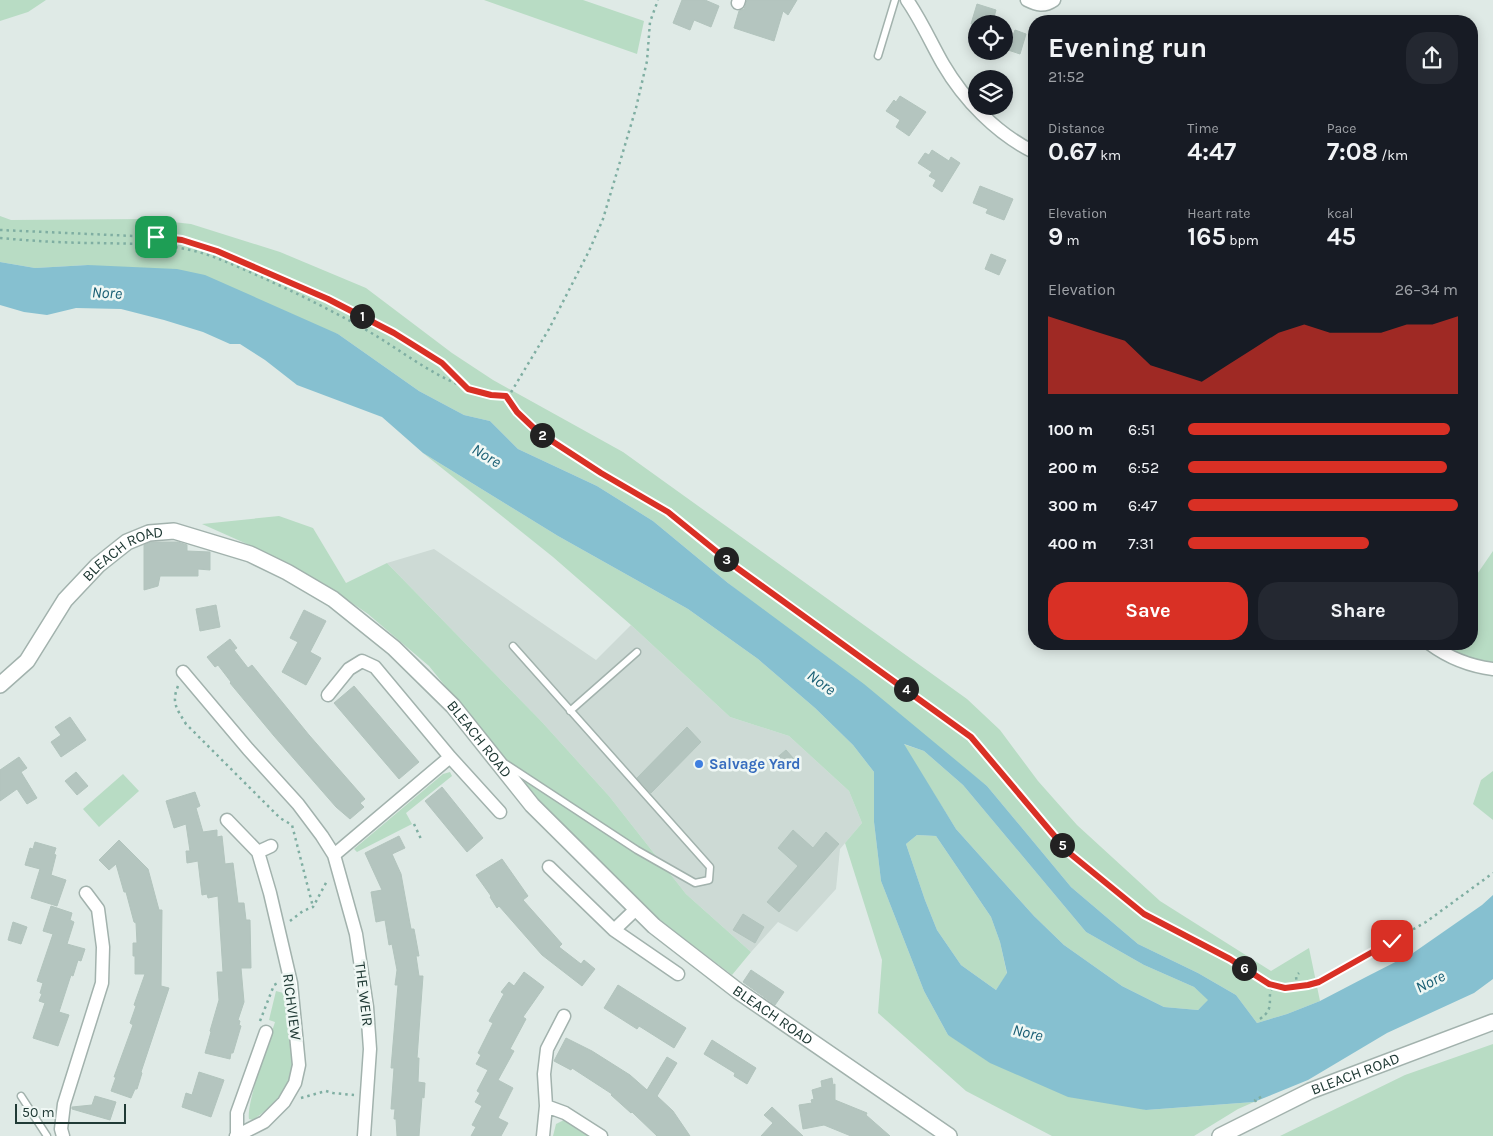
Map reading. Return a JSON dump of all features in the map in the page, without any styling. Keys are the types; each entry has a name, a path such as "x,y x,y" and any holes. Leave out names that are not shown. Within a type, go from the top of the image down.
{"street":[{"path":"907,0 944,66 976,109 1018,145 1028,149"},
{"path":"1027,0 1038,5 1049,4 1054,0"},
{"name":"BLEACH ROAD","path":"0,685 27,661 65,600 98,565 127,542 149,533 174,530 250,554 287,572 333,599 394,648 453,706 532,805 654,926 738,991 949,1136"},
{"path":"1438,650 1463,663 1493,669"},
{"path":"328,695 350,669 362,661 375,667 450,757 500,812"},
{"name":"THE WEIR","path":"183,672 248,749 298,804 334,855 356,934 367,1007 370,1049 365,1095 364,1136"},
{"path":"334,855 450,757"},
{"name":"RICHVIEW","path":"227,820 258,852 270,893 289,976 299,1065 295,1083 287,1097 264,1122 236,1135 237,1113 266,1032"},
{"path":"258,852 271,846"},
{"path":"549,867 614,930 678,974"},
{"path":"63,1136 64,1104 102,983 103,947 98,908 86,893"},
{"path":"614,930 636,909"},
{"path":"543,1136 546,1106 544,1074 547,1050 564,1016"},
{"name":"BLEACH ROAD","path":"1220,1136 1310,1091 1328,1087 1493,1022"},
{"path":"546,1106 564,1113 601,1136"}],"lane":[{"path":"878,56 895,0"},
{"path":"492,755 637,850 696,883 709,880 710,867 513,646"},
{"path":"570,711 636,652"},
{"path":"21,1096 47,1136"}],"path":[{"path":"0,238 44,242 158,244 187,248 214,257 321,305 378,337 426,370 468,389 491,395 506,396 510,394 549,329 603,220 636,108 647,62 650,22 658,0"},
{"path":"0,230 156,237 182,240 217,251 328,299 394,333 442,363 468,389"},
{"path":"506,396 517,412 538,432 601,473 668,512 737,568 971,737 1068,852 1144,914 1230,959 1269,984 1285,988 1319,982 1426,922 1493,873"},
{"path":"183,672 174,695 177,710 186,724 280,818 292,825 313,908"},
{"path":"414,824 421,839"},
{"path":"288,923 303,911 313,908 327,882 333,878"},
{"path":"1297,986 1296,976 1299,973"},
{"path":"266,1032 258,1024 274,986 289,976"},
{"path":"1260,1019 1266,1015 1271,1005 1270,991 1273,985"},
{"path":"287,1097 298,1099 326,1091 333,1094 365,1095"}],"shaded area":[{"name":"Salvage Yard","path":"434,549 596,660 631,625 730,717 789,736 849,791 862,823 840,849 836,889 797,932 778,922 751,952 686,894 609,796 541,721 387,563"}],"green space":[{"path":"0,0 46,0 28,12 0,21"},
{"path":"484,0 583,0 644,21 637,54"},
{"path":"0,216 11,220 145,219 191,224 280,252 366,288 452,353 493,380 623,452 967,699 1000,730 1038,781 1077,825 1160,901 1271,971 1309,948 1320,1001 1257,1023 1236,995 1198,973 1138,944 1071,887 987,786 728,583 653,521 597,486 518,449 490,421 464,415 419,391 338,334 88,265 35,268 0,262"},
{"path":"423,453 558,536 688,609 758,659 815,708 853,745 874,772 874,822 881,881 924,991 948,1035 1146,1110 1254,1102 1238,1109 1194,1136 1052,1136 966,1091 878,1013 882,960 845,843 862,823 849,791 789,736 730,717 631,625 553,557"},
{"path":"279,516 313,528 346,583 387,563 541,721 609,796 686,894 751,952 732,975 644,908 539,802 429,666 368,614 323,583 256,548 202,524"},
{"path":"1493,551 1493,665 1473,662 1448,650 1478,650 1478,573"},
{"path":"903,744 924,751 963,785 1086,932 1144,965 1194,987 1209,1000 1198,1010 1164,1007 1122,986 1064,945 1034,916 956,829"},
{"path":"1493,771 1493,820 1473,804 1481,780"},
{"path":"450,772 452,776 406,813 412,824 357,852 354,849 443,774"},
{"path":"123,774 139,791 99,827 83,809"},
{"path":"917,835 936,836 991,917 1000,942 1007,974 996,990 961,965 937,930 906,844"},
{"path":"276,991 287,994 292,1054 291,1076 289,1084 277,1099 253,1120 249,1119 249,1111 275,1022 269,1020"},
{"path":"1493,1044 1493,1136 1280,1136 1405,1075"},
{"path":"564,1120 590,1136 553,1136 556,1124"}],"water":[{"name":"Nore","path":"0,262 35,268 88,265 177,269 205,275 338,334 419,391 464,415 490,421 518,449 597,486 653,521 728,583 864,684 987,786 1071,887 1138,944 1198,973 1236,995 1257,1023 1320,1001 1413,953 1482,905 1493,895 1493,979 1474,993 1387,1033 1308,1080 1254,1102 1146,1110 1068,1097 990,1063 948,1035 924,991 881,881 874,822 874,772 853,745 815,708 758,659 688,609 558,536 423,453 382,417 297,385 265,360 240,344 230,344 203,332 121,309 76,308 47,315 24,312 0,305","holes":["904,744 924,751 963,785 1086,932 1144,965 1194,987 1208,1000 1198,1010 1164,1007 1122,986 1064,945 1034,916 956,829","917,835 936,836 991,917 1000,942 1007,973 996,990 961,965 937,930 906,844"]}],"building":[{"path":"682,0 705,0 719,6 711,27 694,20 690,30 673,23"},
{"path":"747,0 797,0 788,15 783,11 774,41 734,28 739,11 744,9"},
{"path":"977,4 996,10 995,15 974,15"},
{"path":"1015,30 1026,34 1020,54 1013,52"},
{"path":"900,96 926,112 909,136 896,127 900,120 886,111 894,100 896,102"},
{"path":"932,150 949,161 951,157 960,163 942,192 933,186 936,180 929,176 932,172 918,163 925,153 929,155"},
{"path":"980,186 1013,199 1004,220 986,213 988,209 973,203"},
{"path":"991,254 1006,260 999,275 985,269"},
{"path":"151,542 178,542 187,545 187,551 210,552 210,570 198,569 198,576 160,576 158,586 144,590 144,545"},
{"path":"216,605 220,627 200,631 196,609"},
{"path":"304,610 326,621 310,652 321,658 306,685 282,672 298,642 290,638"},
{"path":"230,639 237,648 234,650 248,668 252,665 309,735 365,799 360,803 364,807 350,819 336,807 274,736 230,683 218,665 215,667 207,657"},
{"path":"354,686 419,762 399,779 334,703"},
{"path":"70,717 86,740 61,757 51,742 61,735 55,727"},
{"path":"687,727 701,742 651,793 637,778"},
{"path":"786,750 794,759 783,770 774,760"},
{"path":"19,757 27,768 21,772 37,798 27,804 17,789 0,801 0,770"},
{"path":"76,772 88,786 77,795 65,781"},
{"path":"442,787 483,838 467,852 425,801"},
{"path":"195,792 200,806 196,808 203,832 217,830 217,837 222,836 225,864 233,863 238,903 244,903 246,920 250,920 251,968 241,968 244,1002 238,1020 241,1026 230,1059 205,1053 219,1000 217,972 223,972 218,896 208,898 207,894 202,895 198,861 187,863 186,851 190,851 186,824 174,828 166,801"},
{"path":"793,830 813,848 826,832 839,844 779,912 767,902 798,866 778,848"},
{"path":"399,836 405,848 392,854 401,874 411,929 414,929 419,956 416,956 419,976 423,976 417,1058 419,1058 418,1082 425,1083 419,1136 397,1136 396,1119 394,1119 395,1109 391,1109 394,1068 391,1068 398,985 395,985 397,970 392,944 389,945 385,920 376,922 371,892 382,890 365,853"},
{"path":"119,840 148,869 159,910 162,910 161,986 169,988 137,1089 135,1089 131,1098 111,1091 116,1077 114,1077 133,1025 130,1023 136,1006 134,1005 145,974 135,974 133,943 137,943 136,923 134,922 116,864 109,870 99,860"},
{"path":"35,842 56,848 51,875 66,880 57,906 31,898 40,869 25,865 30,848 33,849"},
{"path":"502,859 528,896 523,900 562,944 559,947 581,964 584,960 595,969 582,986 542,955 499,906 497,908 476,875"},
{"path":"51,906 72,913 70,920 74,922 67,944 85,949 81,961 78,960 73,976 71,975 59,1012 69,1015 58,1046 33,1038 45,1003 39,1001 43,983 37,981 53,934 43,931"},
{"path":"743,914 764,927 755,943 733,930"},
{"path":"13,922 27,927 21,944 8,940"},
{"path":"751,970 784,992 775,1005 743,982"},
{"path":"524,972 544,987 523,1017 526,1019 510,1049 514,1051 498,1080 513,1088 498,1118 508,1123 501,1136 471,1136 476,1127 472,1125 482,1106 475,1102 480,1093 477,1091 488,1070 476,1064 481,1055 478,1053 493,1023 489,1021 504,994 501,992 509,982 514,986"},
{"path":"618,985 686,1028 674,1048 639,1026 637,1029 604,1008"},
{"path":"566,1038 592,1051 630,1075 647,1090 667,1057 677,1063 657,1096 673,1111 690,1136 657,1136 612,1094 572,1068 571,1070 554,1061"},
{"path":"712,1040 756,1068 747,1084 734,1076 735,1073 704,1054"},
{"path":"199,1072 224,1080 211,1117 182,1107 186,1093 192,1095"},
{"path":"832,1078 833,1085 835,1084 835,1100 867,1113 866,1115 890,1136 851,1136 824,1125 803,1129 799,1105 812,1103 811,1100 814,1099 812,1090 822,1087 821,1081"},
{"path":"95,1096 116,1102 110,1120 72,1109 72,1107 92,1105"},
{"path":"772,1107 803,1136 761,1136 773,1123 764,1115"}],"place":[{"name":"Salvage Yard","path":"699,764"}],"route":[{"path":"156,237 182,240 217,251 328,299 394,333 442,363 468,389 491,395 506,396 517,412 538,432 601,473 668,512 737,568 971,737 1068,852 1144,914 1230,959 1269,984 1285,988 1319,982 1392,941"}]}
